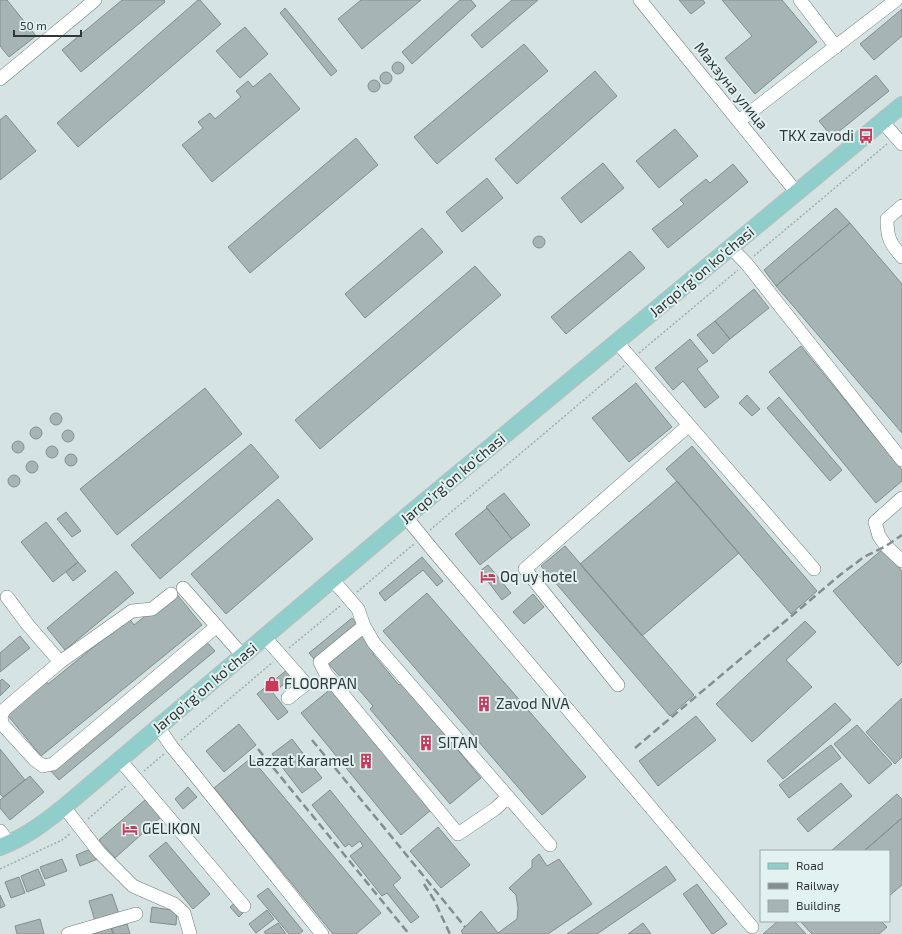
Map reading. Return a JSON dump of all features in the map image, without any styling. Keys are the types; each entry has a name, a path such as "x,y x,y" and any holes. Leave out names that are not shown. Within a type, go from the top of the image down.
{"main road":[{"name":"Jarqo'rg'on ko'chasi","path":"127,768 243,656 800,196 902,105"},
{"name":"Jarqo'rg'on ko'chasi","path":"2,844 38,828 168,741 276,649 338,586 409,520 627,354 742,258 800,196 895,136 902,116"}],"street":[{"path":"0,79 95,0"},
{"name":"Махзуна улица","path":"640,0 800,196"},
{"path":"800,0 836,47"},
{"path":"739,121 896,0"},
{"path":"902,206 888,219 887,232 892,246 902,257"},
{"path":"742,258 902,460"},
{"path":"627,354 814,569"},
{"path":"618,685 525,569 689,425"},
{"path":"902,498 875,522 880,536 886,546 902,561"},
{"path":"409,520 752,927"},
{"path":"338,586 358,609 364,626 374,643 550,845"},
{"path":"217,626 53,764 43,766 2,724 1,716 5,709 60,662 132,611 152,609 177,591 217,626 243,656"},
{"path":"7,597 28,625 60,662"},
{"path":"364,626 320,662 326,674 458,834 496,809 508,797"},
{"path":"276,649 306,684 288,698"},
{"path":"168,741 322,934"},
{"path":"127,768 244,906"},
{"path":"67,810 99,852 133,886 174,904 184,913 190,934"},
{"path":"68,934 136,914"}],"path":[{"path":"0,869 62,840 79,826 127,768 168,741 276,649 349,598 422,537 627,354 742,258 895,136"}],"building":[{"path":"0,0 7,0 36,36 9,57 0,46"},
{"path":"122,0 164,0 165,2 81,72 62,50"},
{"path":"198,0 200,0 221,24 78,147 57,123"},
{"path":"361,0 421,0 362,49 338,19"},
{"path":"460,0 471,0 476,6 412,64 402,52"},
{"path":"512,0 538,0 482,48 471,35"},
{"path":"679,0 703,0 705,3 691,14"},
{"path":"722,0 782,0 817,42 755,94 725,58 752,36"},
{"path":"285,8 337,71 331,76 280,13"},
{"path":"902,9 902,36 874,60 860,44"},
{"path":"245,27 268,54 240,78 216,51"},
{"path":"524,44 548,71 437,164 414,137"},
{"path":"398,62 402,64 404,68 402,72 398,74 394,72 392,68 394,64"},
{"path":"595,71 617,96 517,184 495,159"},
{"path":"386,72 390,74 392,78 390,82 386,84 382,82 380,78 382,74"},
{"path":"270,73 300,109 212,182 182,145 203,128 198,122 210,113 215,119 241,97 236,91 248,81 253,87"},
{"path":"876,75 889,91 832,137 819,121"},
{"path":"374,80 378,82 380,86 378,90 374,92 370,90 368,86 370,82"},
{"path":"6,115 36,151 0,180 0,120"},
{"path":"675,129 698,156 659,188 636,161"},
{"path":"356,138 378,165 250,273 228,247"},
{"path":"603,163 624,188 581,223 561,198"},
{"path":"733,164 748,182 668,248 652,229 684,204 680,200 706,179 710,183"},
{"path":"487,178 503,198 462,232 446,212"},
{"path":"836,208 850,223 776,286 764,270"},
{"path":"850,223 902,284 902,433 776,286"},
{"path":"422,228 443,252 365,318 345,294"},
{"path":"537,236 541,236 545,242 541,248 537,248 533,244 533,240"},
{"path":"630,251 645,268 566,334 551,317"},
{"path":"475,266 501,295 320,449 295,420"},
{"path":"754,289 769,308 730,339 715,321"},
{"path":"715,321 730,339 713,354 697,335"},
{"path":"690,339 708,361 697,369 719,397 705,408 683,381 673,390 655,368"},
{"path":"801,346 902,470 902,481 876,503 769,372"},
{"path":"636,383 672,427 629,462 592,418"},
{"path":"205,388 242,434 117,535 80,489"},
{"path":"747,395 760,409 752,416 739,403"},
{"path":"779,397 842,470 830,481 767,408"},
{"path":"56,413 60,415 62,419 60,423 56,425 52,423 50,419 52,415"},
{"path":"36,427 40,429 42,433 40,437 36,439 32,437 30,433 32,429"},
{"path":"68,430 72,432 74,436 72,440 68,442 64,440 62,436 64,432"},
{"path":"18,441 22,443 24,447 22,451 18,453 14,451 12,447 14,443"},
{"path":"251,444 279,477 160,579 131,545"},
{"path":"52,446 56,448 58,452 56,456 52,458 48,456 46,452 48,448"},
{"path":"692,446 817,591 791,614 666,469"},
{"path":"71,454 75,456 77,460 75,464 71,466 67,464 65,460 67,456"},
{"path":"32,461 36,463 38,467 36,471 32,473 28,471 26,467 28,463"},
{"path":"14,475 18,477 20,481 18,485 14,487 10,485 8,481 10,477"},
{"path":"677,481 739,553 642,636 580,564"},
{"path":"504,493 530,525 512,539 486,507"},
{"path":"278,499 313,539 226,614 191,574"},
{"path":"487,508 512,539 480,565 455,534"},
{"path":"66,512 81,531 72,537 57,519"},
{"path":"46,522 78,562 53,582 21,542"},
{"path":"565,546 694,695 670,716 541,566"},
{"path":"883,549 902,571 902,662 898,666 833,591"},
{"path":"422,557 443,581 437,586 423,570 385,601 379,593"},
{"path":"78,562 86,571 73,581 66,572"},
{"path":"488,565 511,593 502,600 480,571"},
{"path":"116,571 134,593 65,650 47,628"},
{"path":"175,592 202,625 41,756 4,711 44,679 48,684 129,618 134,625"},
{"name":"Zavod NVA","path":"427,593 586,777 542,815 383,631"},
{"path":"533,594 544,607 524,624 513,612"},
{"path":"352,618 357,624 314,659 309,653"},
{"path":"805,621 816,632 786,660 812,687 752,742 716,704"},
{"name":"SITAN","path":"362,635 376,652 373,654 399,685 402,683 481,778 450,804 370,709 373,706 347,676 343,680 328,663"},
{"path":"20,636 30,648 0,672 0,653"},
{"path":"206,641 215,651 59,780 50,770"},
{"path":"288,669 294,676 273,693 288,712 278,720 257,694"},
{"path":"2,679 10,686 0,696 0,681"},
{"name":"Lazzat Karamel","path":"332,688 431,810 401,835 301,713"},
{"path":"902,698 902,757 895,764 866,732"},
{"path":"835,703 851,720 783,779 767,761"},
{"path":"696,716 716,740 658,786 639,761"},
{"path":"239,724 256,745 224,772 206,751"},
{"path":"857,725 892,764 869,784 834,744"},
{"path":"292,739 322,778 302,793 272,754"},
{"path":"831,745 841,758 789,798 779,785"},
{"path":"0,749 25,780 3,797 0,794"},
{"path":"251,758 381,913 356,934 333,934 214,788"},
{"path":"30,776 44,792 10,820 0,808 0,800"},
{"path":"841,783 852,796 808,832 797,819"},
{"path":"188,787 197,797 183,809 175,799"},
{"path":"330,790 401,878 393,885 419,917 411,923 387,893 382,896 350,856 363,846 360,841 352,847 349,844 345,847 312,805"},
{"path":"897,794 902,799 902,818 865,850 832,850"},
{"name":"GELIKON","path":"145,800 161,817 115,858 99,840"},
{"path":"902,818 902,885 890,895 890,850 865,850"},
{"path":"438,827 470,865 441,888 410,851"},
{"path":"166,842 210,894 193,909 149,856"},
{"path":"93,848 98,859 80,866 76,855"},
{"path":"539,854 547,866 559,859 592,904 548,934 463,934 461,931 481,911 498,933 517,919 518,908 516,895 509,888 532,867 532,860"},
{"path":"62,859 67,871 45,879 40,867"},
{"path":"666,866 676,880 597,934 567,934"},
{"path":"38,869 45,885 27,892 21,876"},
{"path":"19,877 25,893 11,898 5,882"},
{"path":"697,884 727,924 713,934 683,894"},
{"path":"268,888 303,931 299,934 289,934 257,896"},
{"path":"112,894 119,914 95,921 89,901"},
{"path":"0,895 5,906 0,908"},
{"path":"237,901 245,911 239,917 230,907"},
{"path":"152,907 177,911 176,925 150,922"},
{"path":"267,910 274,919 256,933 249,924"},
{"path":"40,919 44,934 17,934 15,926"},
{"path":"777,922 795,922 806,934 763,934"},
{"path":"801,922 882,922 887,927 879,934 812,934"},
{"path":"278,923 286,934 266,934 264,932"},
{"path":"643,923 651,934 628,934"},
{"path":"127,924 130,934 114,934 112,928"},
{"path":"111,928 113,934 91,934"}],"railway":[{"path":"635,748 840,575 864,557 886,546 902,535"},
{"path":"312,740 465,927"},
{"path":"258,749 409,934"},
{"path":"424,884 434,900 450,934"}],"place":[{"name":"TKX zavodi","path":"866,136"},
{"name":"Oq uy hotel","path":"488,577"},
{"name":"FLOORPAN","path":"272,684"},
{"name":"Zavod NVA","path":"484,704"},
{"name":"SITAN","path":"426,743"},
{"name":"Lazzat Karamel","path":"366,761"},
{"name":"GELIKON","path":"130,829"}]}
